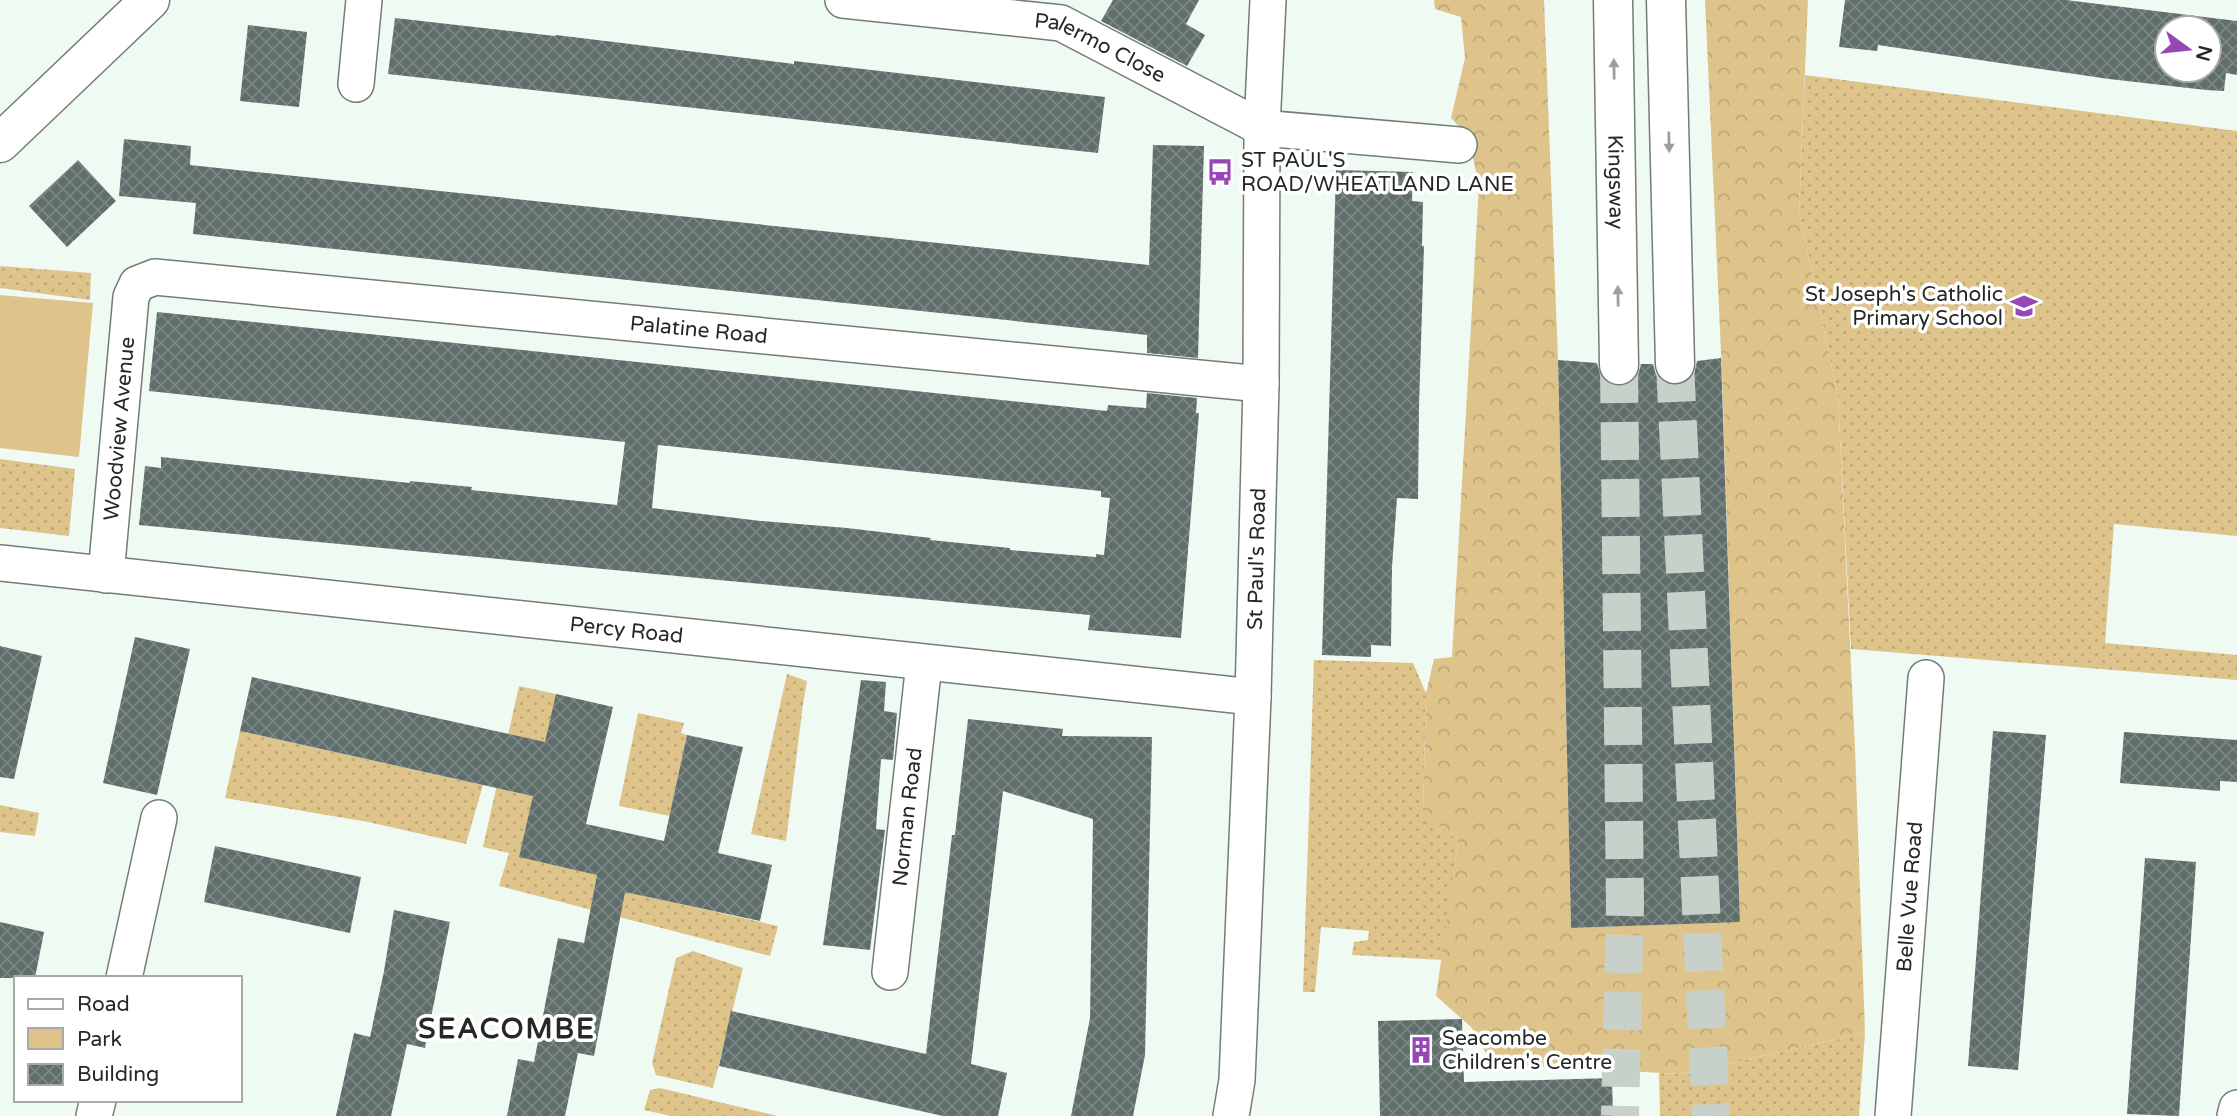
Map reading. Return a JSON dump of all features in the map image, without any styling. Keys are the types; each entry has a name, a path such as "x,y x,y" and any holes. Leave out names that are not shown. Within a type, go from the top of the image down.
{"main road":[{"path":"0,143 150,0"},
{"name":"Kingsway","path":"1613,0 1619,365"},
{"path":"1666,0 1675,364"}],"street":[{"path":"356,84 364,0"},
{"name":"Palermo Close","path":"843,0 1061,23 1262,128"},
{"name":"St Paul's Road","path":"1231,1116 1237,1080 1253,697 1261,384 1262,128 1268,0"},
{"path":"1262,128 1459,145"},
{"name":"Palatine Road","path":"137,284 155,277 1261,384"},
{"name":"Woodview Avenue","path":"106,575 131,297 137,284"},
{"name":"Percy Road","path":"0,563 1253,697"},
{"name":"Norman Road","path":"890,971 924,663"},
{"name":"Belle Vue Road","path":"1896,1116 1926,678"},
{"path":"124,976 159,818"},
{"path":"2235,1116 2237,1108"}],"green space":[{"path":"1434,0 1544,0 1558,360 1571,928 1740,921 1722,374 1705,0 1808,0 1799,211 1838,396 1865,1033 1681,1074 1492,1064 1472,1028 1436,996 1458,841 1423,811 1426,693 1434,659 1452,657 1479,185 1468,136 1451,118 1465,58 1461,17 1435,9"},
{"name":"St Joseph's Catholic Primary School","path":"1805,75 2237,131 2237,536 2114,524 2105,643 2237,655 2237,680 1851,649 1838,396 1799,211"},
{"path":"0,266 91,273 90,300 0,288"},
{"path":"0,295 93,303 79,457 0,448"},
{"path":"0,459 75,469 69,536 0,528"},
{"path":"1314,660 1413,663 1426,693 1423,810 1458,841 1442,960 1352,955 1354,942 1368,940 1369,931 1321,927 1315,992 1303,992"},
{"path":"787,674 807,681 786,841 751,834"},
{"path":"519,686 556,694 597,875 596,885 778,926 770,956 499,886 509,853 483,847"},
{"path":"638,713 684,723 681,733 687,735 670,816 619,806"},
{"path":"240,731 483,785 466,844 368,822 225,798"},
{"path":"0,805 39,813 35,836 0,832"},
{"path":"693,951 743,968 713,1088 656,1075 652,1063 676,958"},
{"path":"1865,1033 1859,1116 1660,1116 1659,1073 1682,1074"},
{"path":"660,1088 778,1116 671,1116 644,1110 650,1090"}],"building":[{"path":"1113,0 1199,0 1186,24 1205,35 1187,66 1101,21"},
{"path":"1845,0 2066,0 2180,14 2153,14 2153,84 1878,45 1877,51 1839,47"},
{"path":"395,18 1105,97 1098,153 388,74"},
{"path":"2223,19 2237,21 2237,75 2226,73 2224,91 2153,84 2223,84"},
{"path":"248,25 307,32 299,107 240,101"},
{"path":"124,139 191,146 190,165 1149,265 1153,145 1204,146 1198,358 1147,353 1147,335 193,234 196,203 119,196"},
{"path":"78,160 116,201 67,247 29,206"},
{"path":"1336,170 1413,172 1412,201 1423,202 1418,499 1397,498 1392,567 1391,646 1371,645 1371,657 1322,655"},
{"path":"157,312 1107,411 1108,405 1146,408 1147,393 1197,398 1196,413 1199,413 1181,638 1088,630 1090,615 139,525 145,466 161,468 161,457 472,487 471,490 617,505 625,442 149,391","holes":["658,445 1101,491 1101,497 1110,498 1104,555 1096,554 1096,557 1010,550 847,528 652,508"]},
{"path":"1721,358 1740,922 1571,928 1558,360 1597,363 1601,377 1609,384 1619,387 1631,383 1638,375 1641,364 1653,364 1656,375 1664,383 1676,386 1686,383 1694,375 1697,361"},
{"path":"135,637 190,649 157,795 103,783"},
{"path":"0,646 42,656 14,779 0,777"},
{"path":"252,677 545,742 556,694 613,707 586,824 664,841 687,735 743,747 718,853 772,865 760,921 625,892 594,1056 578,1053 565,1116 507,1116 518,1059 534,1062 558,938 584,943 597,875 519,857 533,796 240,731"},
{"path":"861,680 886,682 884,711 897,713 893,760 881,759 876,829 885,830 870,950 823,945"},
{"path":"968,719 1063,729 1062,736 1152,737 1145,1055 1133,1116 1071,1116 1090,1018 1093,819 1003,791 971,1064 1007,1073 998,1116 943,1116 719,1066 731,1011 926,1054"},
{"path":"1993,731 2046,735 2018,1070 1968,1066"},
{"path":"2124,732 2237,740 2237,782 2220,781 2220,791 2120,783"},
{"path":"215,846 361,877 350,933 204,902"},
{"path":"2145,858 2196,862 2179,1116 2127,1114"},
{"path":"394,910 450,922 425,1048 407,1044 391,1116 336,1116 354,1033 370,1037"},
{"path":"0,922 44,932 35,976 0,978"},
{"name":"Seacombe Children's Centre","path":"1462,1019 1464,1082 1612,1078 1613,1116 1380,1116 1378,1021"}],"tunnel":[{"path":"1675,364 1711,1116"},
{"path":"1619,365 1625,905 1620,1116"}],"place":[{"name":"ST PAUL'S ROAD/WHEATLAND LANE","path":"1220,172"},
{"name":"St Joseph's Catholic Primary School","path":"2024,306"},
{"name":"Seacombe Children's Centre","path":"1421,1050"}],"district":[{"name":"SEACOMBE","path":"507,1028"}]}
